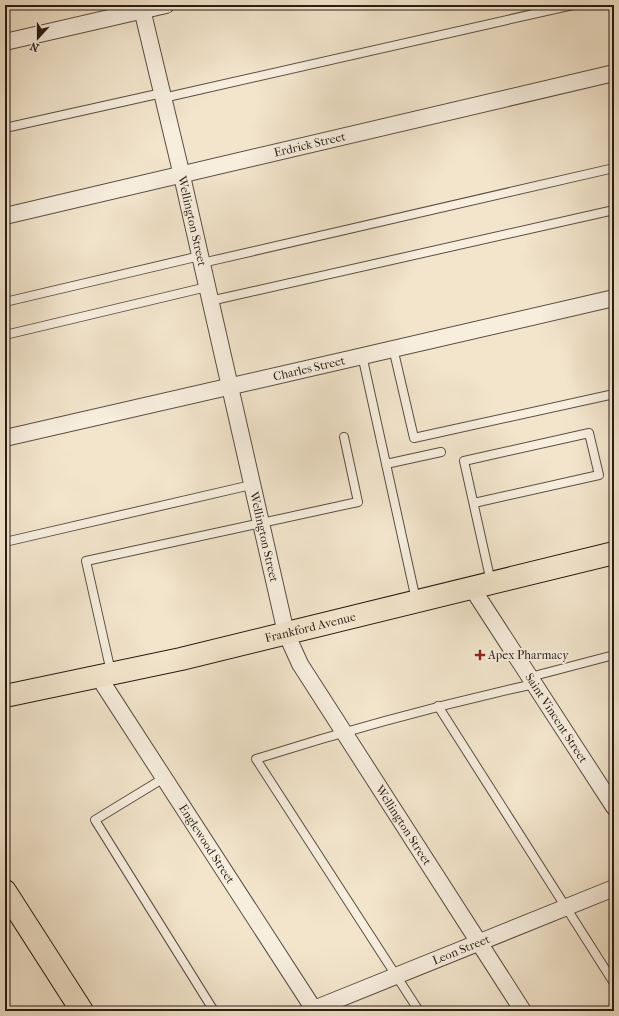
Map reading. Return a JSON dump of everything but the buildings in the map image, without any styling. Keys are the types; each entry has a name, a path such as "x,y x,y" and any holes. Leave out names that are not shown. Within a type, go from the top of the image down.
{"main road":[{"name":"Frankford Avenue","path":"5,696 105,675 286,633 614,553"},
{"path":"5,891 82,1011"}],"street":[{"path":"5,42 142,8 166,5"},
{"name":"Wellington Street","path":"142,8 182,176 251,485 286,633 300,664 523,1011"},
{"name":"Erdrick Street","path":"5,216 182,176 614,74"},
{"name":"Charles Street","path":"5,438 229,388 393,348 614,298"},
{"name":"Saint Vincent Street","path":"482,585 532,680 614,807"},
{"name":"Englewood Street","path":"105,675 164,778 313,1010"},
{"name":"Leon Street","path":"313,1010 614,888"}],"lane":[{"path":"5,128 573,5"},
{"path":"5,302 614,168"},
{"path":"5,335 614,210"},
{"path":"393,348 414,438 614,394"},
{"path":"362,356 416,601"},
{"path":"474,503 598,475 589,433 464,461 474,503 482,585"},
{"path":"105,675 86,561 358,502 344,437"},
{"path":"386,464 441,452"},
{"path":"5,542 251,485"},
{"path":"419,1011 256,759 343,731 532,680 614,655"},
{"path":"438,706 614,984"},
{"path":"164,778 95,820 214,1011"}],"place":[{"name":"Apex Pharmacy","path":"480,655"}]}
